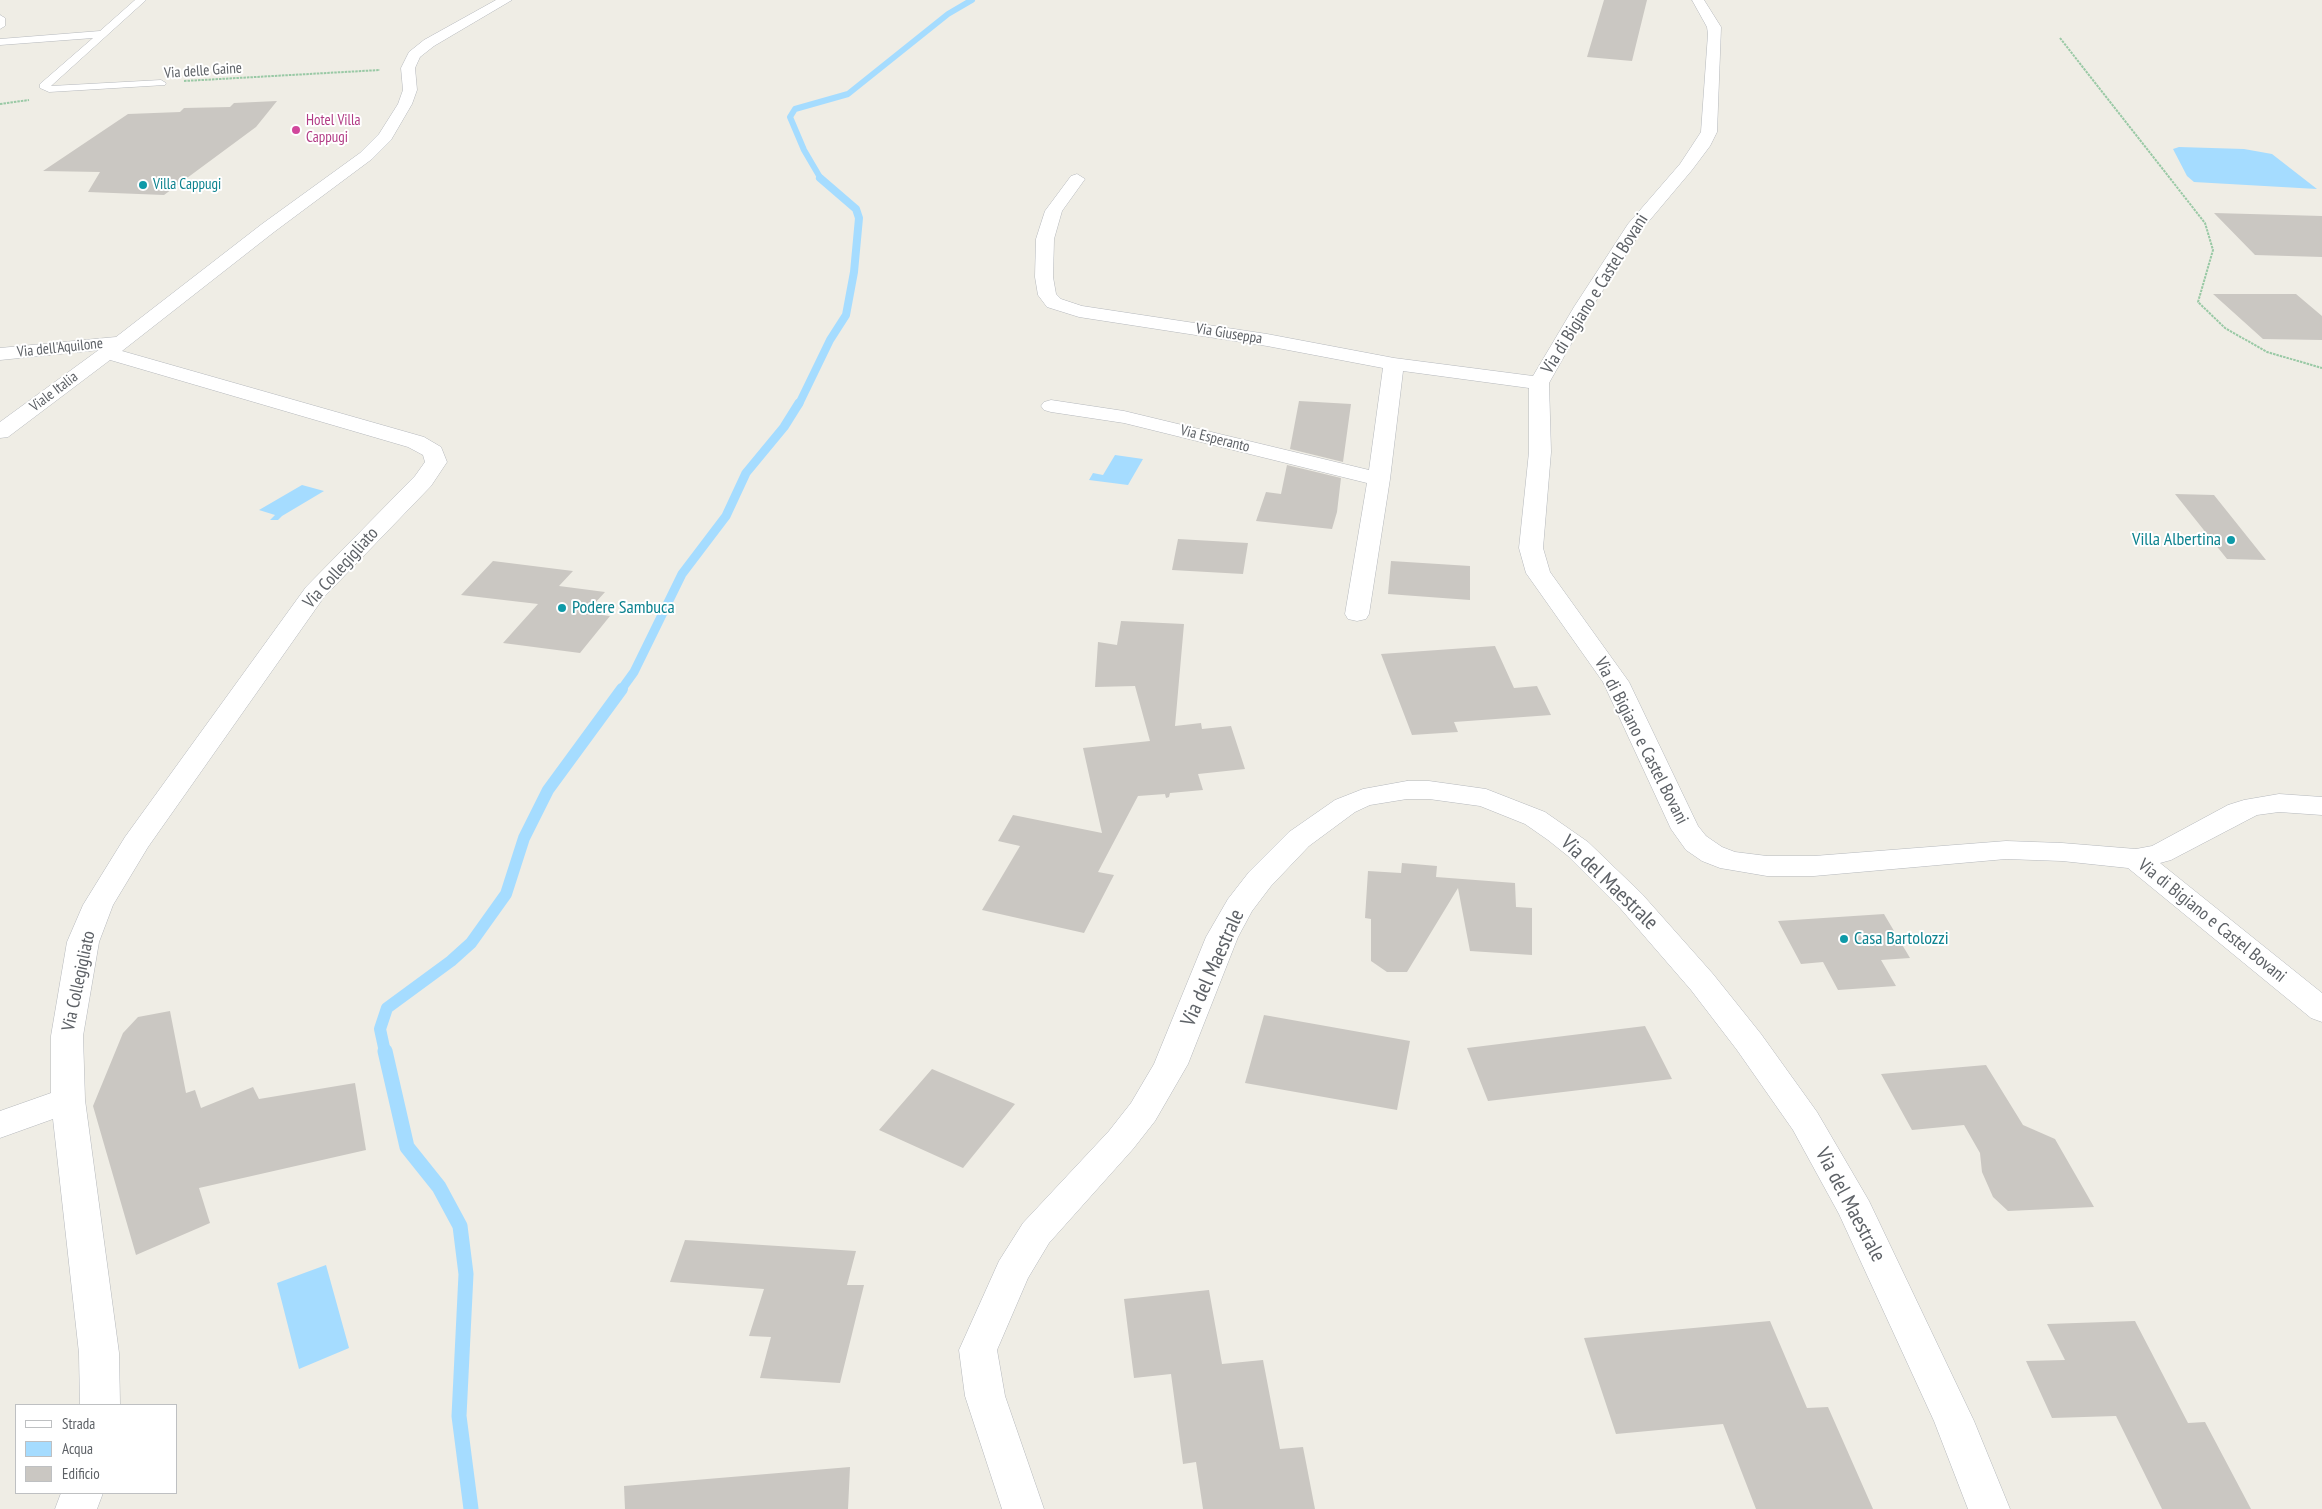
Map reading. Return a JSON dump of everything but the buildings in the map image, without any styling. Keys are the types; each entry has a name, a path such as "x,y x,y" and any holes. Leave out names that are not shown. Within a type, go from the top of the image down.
{"street":[{"path":"114,348 268,228 351,168 378,146 393,126 405,104 410,90 408,68 414,56 429,43 506,0"},
{"name":"Via di Bigiano e Castel Bovani","path":"1698,0 1714,26 1715,34 1710,124 1707,139 1686,167 1637,224 1583,307 1539,383 1540,452 1530,548 1533,561 1548,588 1607,667 1677,814 1696,843 1712,854 1730,861 1782,866 1814,866 2006,850 2044,850 2136,859 2322,1010"},
{"name":"Via Giuseppa","path":"1077,178 1054,211 1045,239 1044,277 1047,295 1054,304 1079,311 1267,340 1394,364 1539,383"},
{"name":"Via dell'Aquilone","path":"0,354 114,348"},
{"name":"Viale Italia","path":"0,432 114,348"},
{"name":"Via Collegigliato","path":"100,1404 99,1353 68,1100 67,1036 74,984 83,942 98,905 113,878 166,798 315,592 340,563 423,482 436,462 433,452 416,442 114,348"},
{"path":"1357,614 1379,479 1394,364"},
{"name":"Via Esperanto","path":"1050,406 1124,417 1379,479"},
{"name":"Via del Maestrale","path":"1023,1509 985,1396 978,1350 1012,1272 1036,1233 1121,1140 1143,1112 1171,1064 1222,937 1239,906 1260,879 1299,839 1345,806 1363,798 1408,790 1438,791 1486,798 1534,818 1558,833 1578,849 1631,901 1702,982 1749,1042 1805,1120 1856,1211 1954,1421 1989,1509"},
{"path":"2136,859 2161,853 2238,811 2254,806 2280,803 2322,806"},
{"path":"0,1125 68,1100"},
{"path":"76,1509 82,1494"}],"lane":[{"path":"141,0 100,34 44,86 49,89 66,89 161,83"},
{"path":"0,18 0,26"},
{"path":"0,42 100,34"}],"path":[{"path":"2060,38 2206,222 2213,250 2198,302 2226,328 2267,352 2322,368"},
{"name":"Via delle Gaine","path":"161,83 408,68"},
{"path":"0,104 33,99"}],"water":[{"path":"2179,147 2244,149 2272,154 2317,189 2194,182 2187,176 2173,149"},
{"path":"1115,455 1143,459 1128,485 1089,480 1093,473 1103,475"},
{"path":"302,485 324,491 278,520 270,520 275,515 259,510"},
{"path":"326,1265 349,1348 299,1369 277,1283"}],"waterway":[{"path":"821,179 804,150 790,117 795,109 848,94 948,14 972,0"},
{"path":"799,404 830,340 846,315 854,272 859,218 856,209 821,179"},
{"path":"621,690 634,672 682,574 726,516 746,473 784,427 799,403"},
{"path":"385,1052 380,1029 387,1008 451,961 471,943 506,894 524,838 548,790 622,689"},
{"path":"385,1051 407,1147 439,1187 460,1226 466,1274 459,1416 471,1509"}],"place":[{"name":"Hotel Villa Cappugi","path":"296,130"},
{"name":"Villa Cappugi","path":"143,185"},
{"name":"Villa Albertina","path":"2231,540"},
{"name":"Podere Sambuca","path":"562,608"},
{"name":"Casa Bartolozzi","path":"1844,939"}]}
